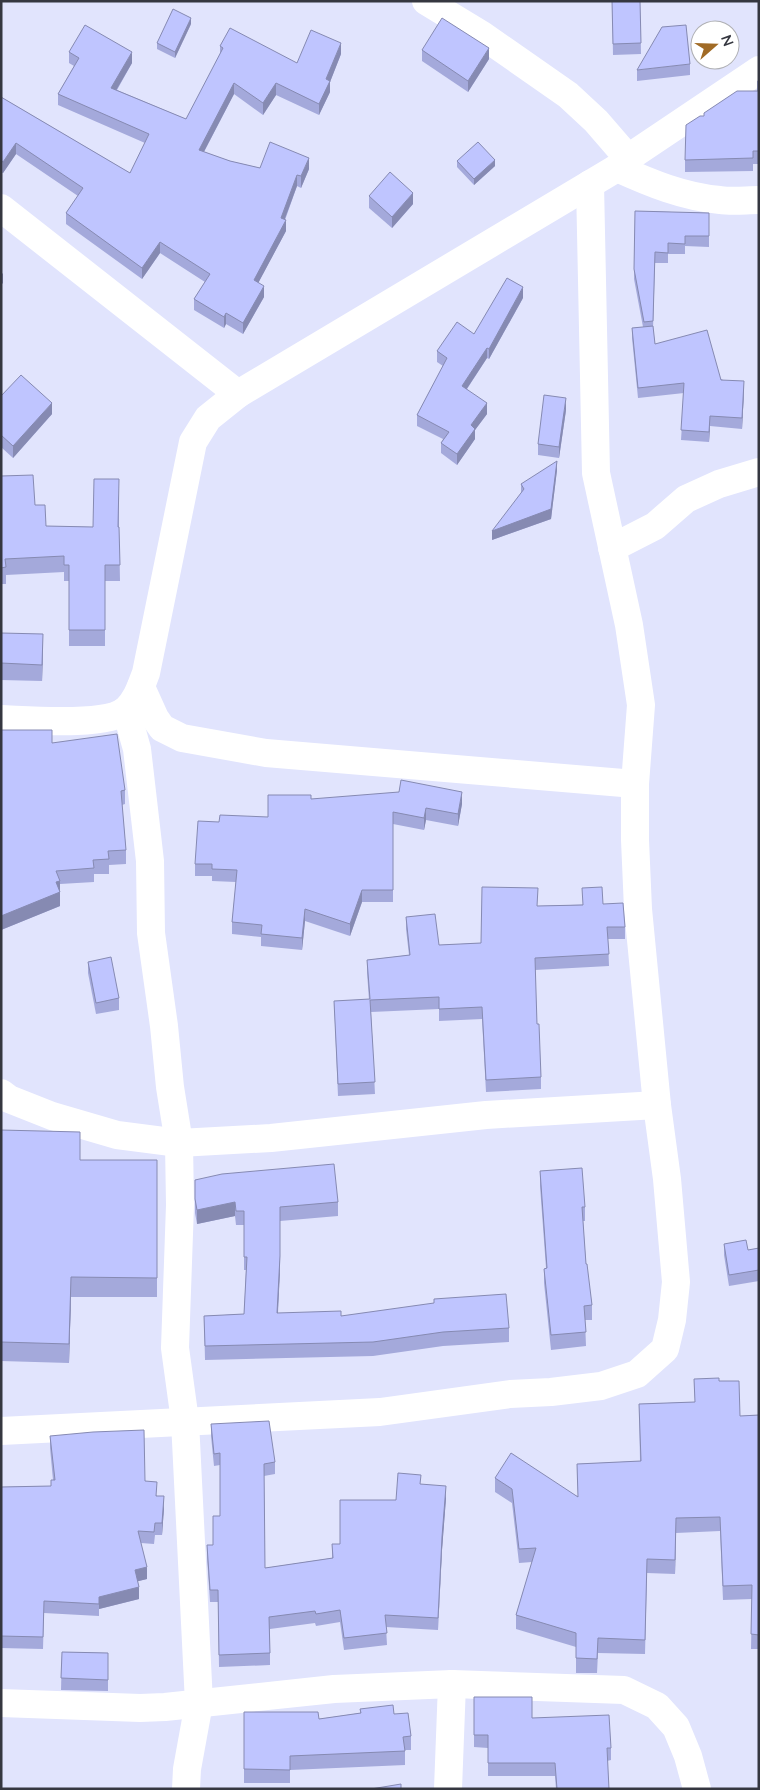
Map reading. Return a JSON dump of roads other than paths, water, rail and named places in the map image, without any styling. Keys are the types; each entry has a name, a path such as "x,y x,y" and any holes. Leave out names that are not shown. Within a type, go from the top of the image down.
{"street":[{"path":"426,1 482,36 568,95 596,121 622,163 652,184 684,194 720,200 759,200"},
{"path":"1,719 36,721 101,720 116,716 126,710 136,698 146,673 193,442 208,418 238,394 590,184 759,70"},
{"path":"1,1430 380,1412 510,1394 551,1392 601,1386 636,1374 665,1349 672,1320 676,1282 667,1178 657,1105 638,908 635,784 641,705 629,625 596,473 596,394 590,184"},
{"path":"1,208 238,394"},
{"path":"612,548 655,526 686,499 719,484 759,472"},
{"path":"141,687 155,718 162,728 182,738 266,753 635,784"},
{"path":"126,710 137,749 150,861 151,933 164,1026 170,1087 179,1143 180,1205 175,1348 185,1421 199,1703 187,1769 186,1789"},
{"path":"1,1092 9,1099 52,1116 117,1135 179,1143 271,1138 486,1115 657,1105"},
{"path":"448,1789 452,1684"},
{"path":"1,1703 140,1708 334,1689 452,1684 624,1690 657,1706 676,1727 688,1756 697,1789"}]}
